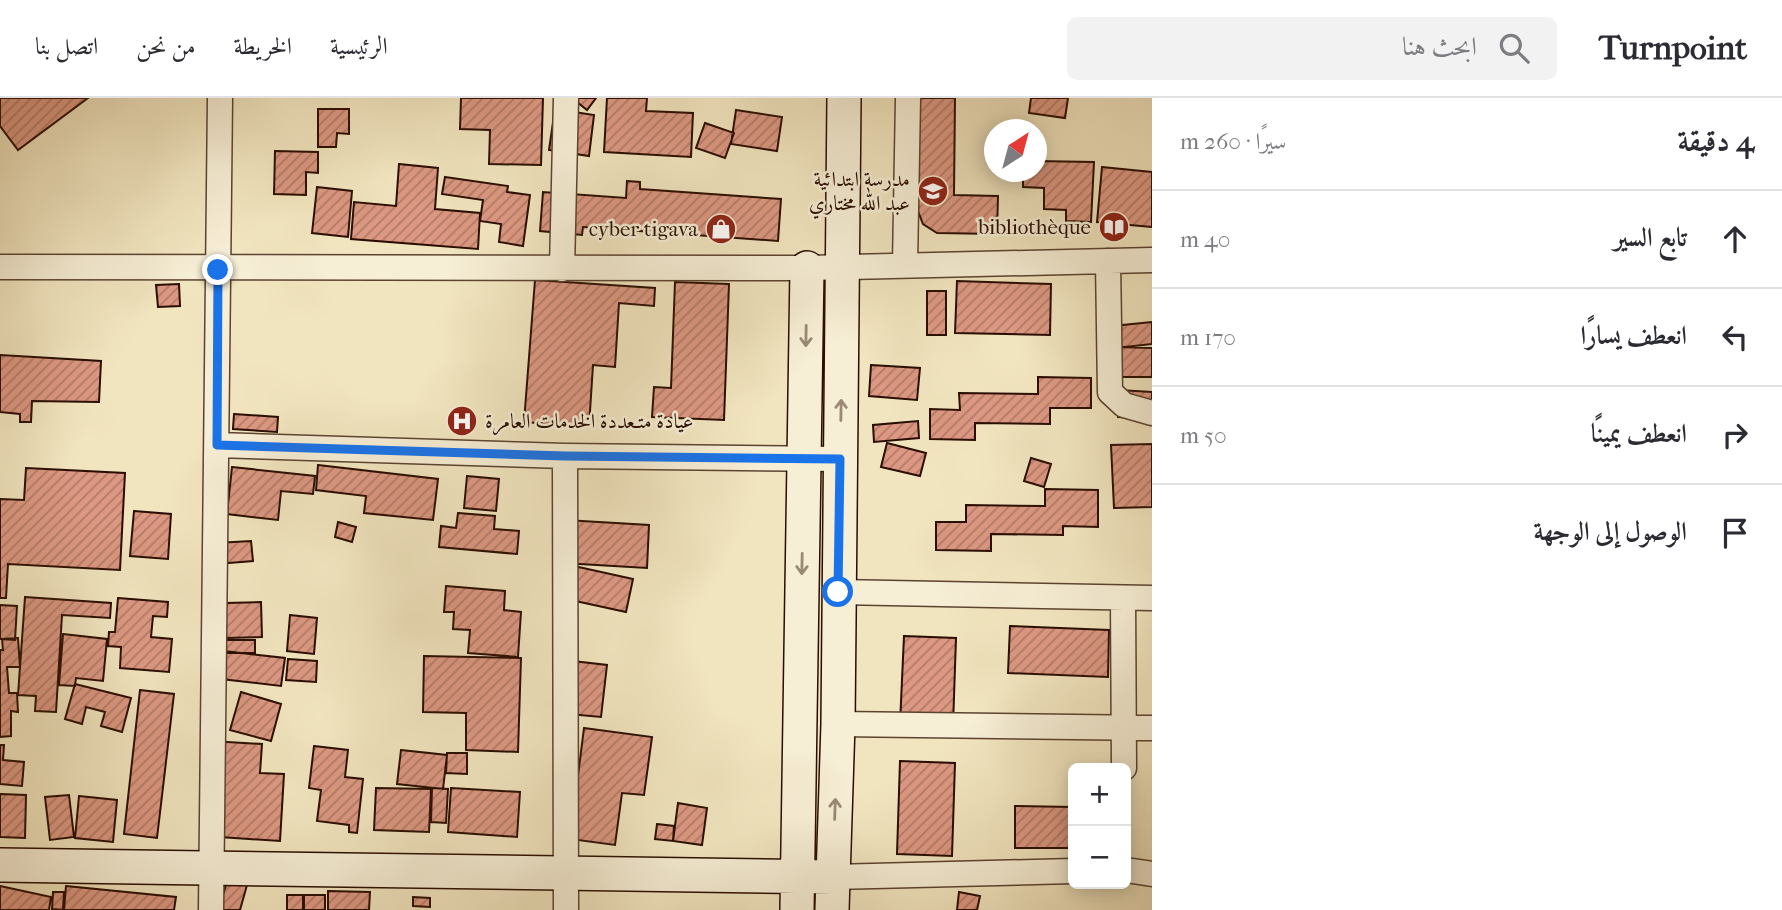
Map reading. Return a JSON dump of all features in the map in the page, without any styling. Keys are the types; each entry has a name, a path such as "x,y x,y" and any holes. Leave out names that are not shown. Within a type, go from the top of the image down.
{"street":[{"path":"211,910 220,98"},
{"path":"562,269 566,98"},
{"path":"832,910 838,724 844,98"},
{"path":"905,264 908,98"},
{"path":"0,267 218,270 807,268 1152,260"},
{"path":"1108,261 1110,392 1124,405 1152,413"},
{"path":"797,910 807,268"},
{"path":"217,445 565,456 804,461 840,459"},
{"path":"565,456 566,910"},
{"path":"838,592 1152,598"},
{"path":"1123,598 1124,763"},
{"path":"838,724 1152,728"},
{"path":"0,864 833,877 1068,871"},
{"path":"1131,871 1152,874"}],"building":[{"path":"0,98 88,98 18,150 0,126"},
{"path":"461,98 543,98 541,165 489,164 490,130 460,129"},
{"path":"572,98 596,98 587,110"},
{"path":"607,98 647,98 646,111 693,113 691,157 604,152"},
{"path":"917,98 955,98 954,195 998,196 997,234 937,233 923,224 916,206"},
{"path":"1031,98 1068,98 1065,118 1029,113"},
{"path":"318,109 349,109 349,134 337,133 336,147 318,147"},
{"path":"555,109 594,115 589,156 549,150"},
{"path":"736,110 782,117 777,151 731,144"},
{"path":"705,123 734,133 725,158 696,148"},
{"path":"275,151 318,152 318,173 306,172 306,195 274,194"},
{"path":"1047,161 1094,162 1091,222 1066,221 1066,210 1044,209 1044,188 1023,187 1023,182 1047,182"},
{"path":"399,164 438,168 435,209 480,213 478,249 351,239 354,202 396,206"},
{"path":"1102,167 1152,172 1152,227 1097,222"},
{"path":"445,177 508,186 507,192 530,195 523,246 499,242 501,224 480,221 483,200 442,194"},
{"path":"627,181 640,182 640,189 781,199 778,241 583,227 582,235 540,231 543,192 626,198"},
{"path":"317,187 352,191 348,237 312,233"},
{"path":"535,280 655,288 654,306 619,303 615,367 593,365 589,427 524,422"},
{"path":"957,281 1051,284 1050,335 955,333"},
{"path":"675,282 729,284 724,420 652,417 654,387 671,388"},
{"path":"179,284 180,306 158,307 156,285"},
{"path":"927,291 946,291 946,335 927,335"},
{"path":"1152,322 1152,344 1116,348 1113,326"},
{"path":"1118,347 1152,348 1152,377 1118,377"},
{"path":"0,355 101,361 99,402 32,401 31,422 20,422 20,414 0,412"},
{"path":"871,365 920,368 917,400 869,396"},
{"path":"1038,377 1091,378 1091,408 1050,408 1050,424 975,423 975,440 930,439 930,409 960,410 959,393 1038,394"},
{"path":"1119,390 1152,392 1152,418 1118,417"},
{"path":"234,414 278,417 277,432 233,429"},
{"path":"918,421 919,438 874,442 873,425"},
{"path":"887,443 926,453 920,476 881,467"},
{"path":"1152,444 1152,507 1114,508 1111,445"},
{"path":"1031,458 1051,464 1044,487 1024,481"},
{"path":"318,465 438,479 433,520 364,513 366,496 316,490"},
{"path":"232,467 315,476 313,494 281,491 278,520 227,514"},
{"path":"26,468 125,473 120,570 8,564 6,598 0,598 0,499 24,500"},
{"path":"467,476 499,479 496,511 464,508"},
{"path":"1045,489 1098,490 1098,527 1063,526 1063,535 991,534 991,551 936,550 936,522 966,522 966,505 1045,506"},
{"path":"134,511 171,514 168,559 130,556"},
{"path":"458,513 495,516 494,529 519,531 517,554 439,547 441,526 456,528"},
{"path":"565,520 649,525 647,568 563,563"},
{"path":"338,522 356,527 352,542 335,537"},
{"path":"251,541 253,561 217,564 216,543"},
{"path":"574,566 633,579 626,612 566,599"},
{"path":"446,586 505,591 504,610 521,612 518,657 468,653 470,630 453,629 454,612 444,612"},
{"path":"25,597 111,603 110,618 62,615 56,712 35,711 36,696 18,695"},
{"path":"118,598 168,602 167,617 153,616 151,637 172,639 169,672 120,668 121,647 108,646 109,632 115,632"},
{"path":"261,602 262,637 226,638 226,603"},
{"path":"0,605 17,606 15,640 0,639"},
{"path":"290,615 317,618 314,654 287,651"},
{"path":"1010,626 1109,630 1108,677 1008,673"},
{"path":"63,634 107,639 103,681 76,678 75,686 59,685"},
{"path":"904,636 956,638 953,726 900,724"},
{"path":"18,638 20,667 7,667 9,693 17,693 18,712 11,711 11,736 0,737 2,639"},
{"path":"226,640 255,640 255,653 226,653"},
{"path":"224,651 285,658 281,686 221,679"},
{"path":"424,656 521,658 518,752 466,750 466,713 423,712"},
{"path":"288,659 317,661 316,682 286,680"},
{"path":"564,660 607,665 601,717 558,713"},
{"path":"75,684 131,698 122,732 101,726 105,712 86,707 82,724 65,719"},
{"path":"140,690 174,694 157,838 124,834"},
{"path":"241,692 281,704 271,741 230,730"},
{"path":"584,728 652,737 644,795 622,793 615,845 570,839"},
{"path":"211,741 262,744 260,773 284,774 280,841 220,837"},
{"path":"0,745 4,745 3,760 24,762 22,786 0,784"},
{"path":"314,746 348,750 345,777 363,779 357,833 349,832 349,825 317,821 321,790 309,788"},
{"path":"401,750 447,755 443,789 397,784"},
{"path":"447,753 467,753 467,774 446,773"},
{"path":"900,761 955,763 952,856 897,854"},
{"path":"376,788 431,789 429,832 374,830"},
{"path":"432,788 448,789 446,823 431,822"},
{"path":"451,788 520,792 517,837 448,832"},
{"path":"0,794 26,795 25,838 0,837"},
{"path":"69,795 74,837 50,840 45,797"},
{"path":"79,796 117,800 113,842 75,838"},
{"path":"678,803 707,808 702,845 673,841"},
{"path":"1015,806 1068,807 1068,848 1015,848"},
{"path":"657,824 674,826 673,841 655,839"},
{"path":"228,879 247,885 240,910 218,910"},
{"path":"0,886 51,897 49,910 0,910"},
{"path":"66,886 176,897 174,910 64,910"},
{"path":"328,891 370,892 369,910 328,910"},
{"path":"53,892 64,892 63,910 52,909"},
{"path":"959,892 980,896 977,910 957,910"},
{"path":"287,895 303,895 303,910 287,910"},
{"path":"304,895 325,895 325,910 304,910"},
{"path":"413,897 430,898 430,907 413,906"}],"place":[{"name":"مدرسة ابتدائية عبد الله مختاري","path":"933,191"},
{"name":"bibliothèque","path":"1114,227"},
{"name":"cyber tigava","path":"721,229"},
{"name":"عيادة متـعددة الخدمات العامرة","path":"462,421"}],"route":[{"path":"218,270 217,445 565,456 804,461 840,459 838,592"}]}
